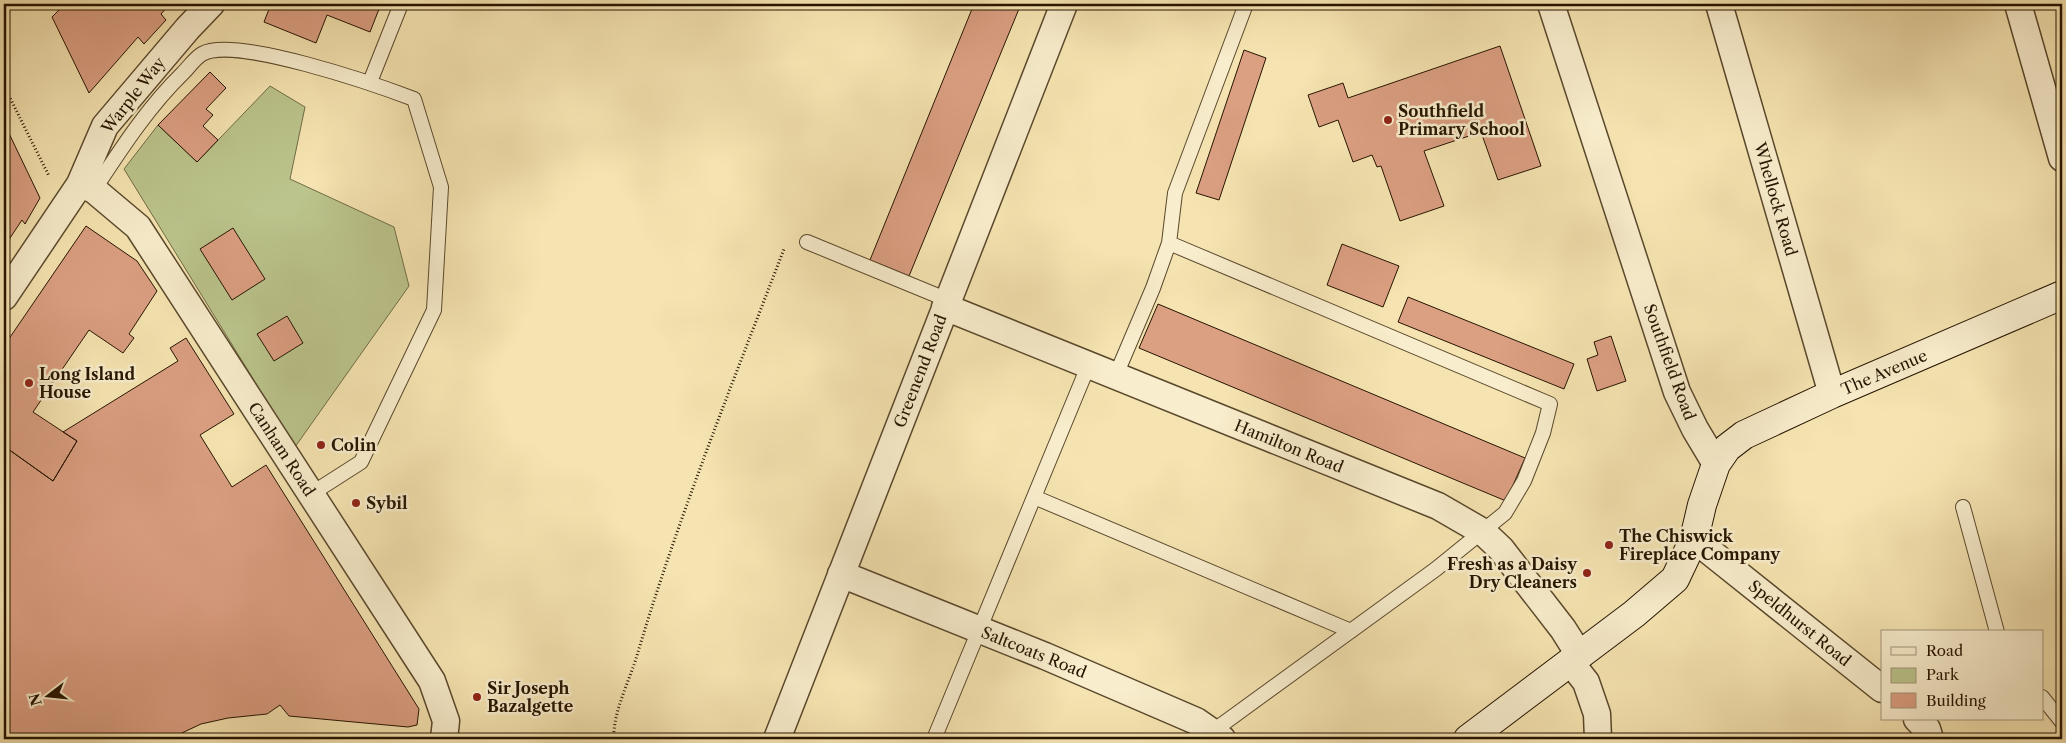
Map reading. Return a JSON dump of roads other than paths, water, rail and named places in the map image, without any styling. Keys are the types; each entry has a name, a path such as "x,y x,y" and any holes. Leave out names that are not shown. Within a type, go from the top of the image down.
{"main road":[{"name":"The Avenue","path":"1716,464 1727,448 1744,435 1832,394 2062,295"},
{"path":"1468,739 1634,614 1675,579 1694,538 1702,505 1716,464"}],"street":[{"name":"Warple Way","path":"4,297 87,187 105,126 182,35 212,4"},
{"name":"Greenend Road","path":"777,739 1064,4"},
{"name":"Southfield Road","path":"1551,4 1678,392 1695,429 1716,464"},
{"name":"Whellock Road","path":"1719,4 1832,394"},
{"path":"2018,4 2062,158"},
{"name":"Canham Road","path":"87,187 138,227 311,494 432,682 446,721 444,739"},
{"name":"Hamilton Road","path":"947,303 1089,364 1438,506 1483,532 1501,549 1562,629 1586,682 1597,714 1598,739"},
{"name":"Speldhurst Road","path":"1694,538 1881,688"},
{"name":"Saltcoats Road","path":"841,574 1045,656 1196,721 1212,737"},
{"path":"1918,720 1927,729 1930,739"}],"lane":[{"path":"370,82 401,4"},
{"path":"1116,375 1153,288 1169,243 1175,193 1246,4"},
{"path":"87,187 163,92 202,54 222,49 313,65 370,82 414,99 441,187 434,310 361,462 311,494"},
{"path":"807,242 947,303"},
{"path":"1169,243 1550,404 1543,433 1524,481 1505,513 1483,532 1212,737"},
{"path":"934,739 1089,364"},
{"path":"1034,498 1351,631"},
{"path":"1963,506 1997,630"},
{"path":"2044,700 2062,722"}],"place":[{"name":"Southfield Primary School","path":"1388,120"},
{"name":"Long Island House","path":"29,383"},
{"name":"Colin","path":"321,445"},
{"name":"Sybil","path":"356,503"},
{"name":"The Chiswick Fireplace Company","path":"1609,545"},
{"name":"Fresh as a Daisy Dry Cleaners","path":"1587,573"},
{"name":"Sir Joseph Bazalgette","path":"477,697"}]}
